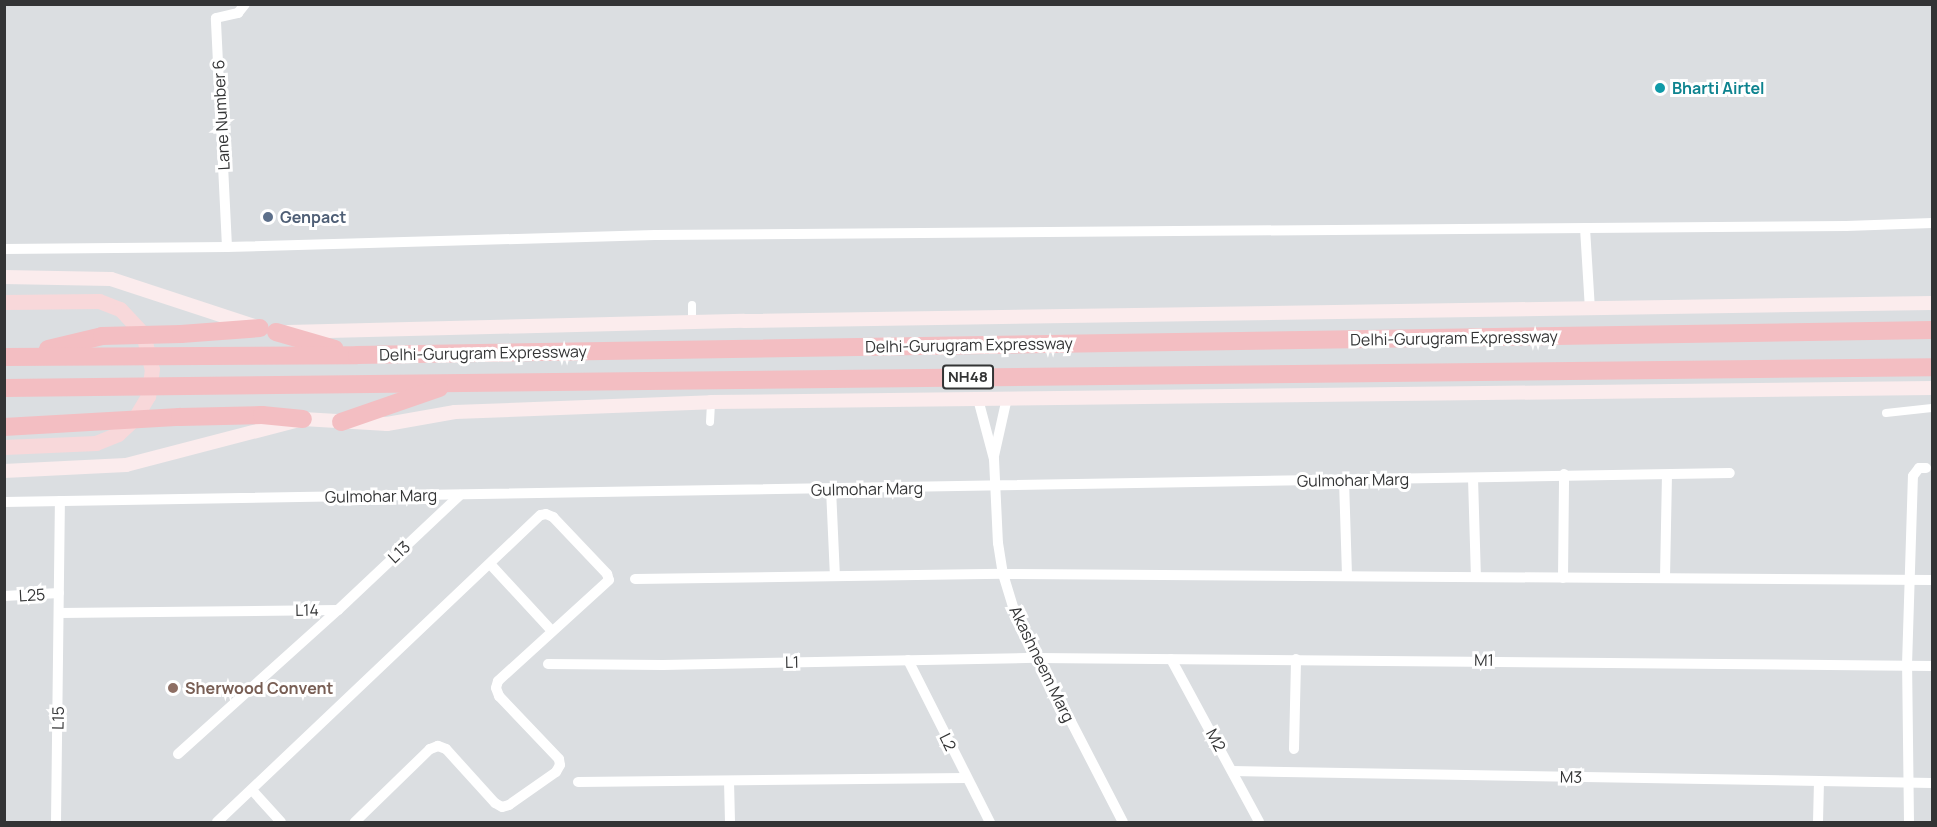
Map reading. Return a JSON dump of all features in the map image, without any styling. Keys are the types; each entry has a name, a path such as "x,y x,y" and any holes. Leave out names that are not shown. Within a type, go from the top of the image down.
{"highway":[{"path":"11,357 102,336 268,330 357,355"},
{"name":"Delhi-Gurugram Expressway","path":"11,357 357,355 1932,330"},
{"name":"Delhi-Gurugram Expressway","path":"4,388 1932,367"},
{"path":"341,422 455,383"},
{"path":"4,427 180,417 261,415 303,419"}],"main road":[{"path":"4,277 111,279 268,330 1932,303"},
{"path":"4,302 99,301 120,309 143,334 152,369 148,396 135,418 118,434 96,443 4,447"},
{"path":"4,471 126,465 303,419 387,424 455,412 711,402 1932,388"}],"street":[{"name":"Lane Number 6","path":"227,247 216,18 238,13 245,4"},
{"path":"4,249 227,247 656,236 1846,226 1932,223"},
{"path":"1585,228 1590,309"},
{"path":"692,305 692,322"},
{"name":"Akashneem Marg","path":"994,459 1007,398"},
{"name":"Akashneem Marg","path":"978,399 994,459 1003,574 1014,611 1036,658 1123,822"},
{"path":"710,422 711,402"},
{"path":"1886,413 1932,408"},
{"path":"1909,822 1907,665 1913,476 1920,468 1926,468"},
{"name":"Gulmohar Marg","path":"4,502 996,487 1473,478 1564,474 1667,476 1730,473"},
{"path":"1563,578 1564,474"},
{"path":"1665,578 1667,476"},
{"path":"1473,478 1476,577"},
{"path":"1344,480 1347,576"},
{"path":"831,489 835,576"},
{"name":"L13","path":"338,610 460,495"},
{"name":"L15","path":"56,822 60,501"},
{"path":"217,822 491,565 541,515 554,517 607,574 609,580 498,681 496,688 499,696 559,759 560,765 556,772 509,805 502,807 495,803 446,749 438,746 430,749 355,822"},
{"path":"491,565 552,630"},
{"path":"635,579 1003,574 1932,580"},
{"name":"L25","path":"4,596 59,594"},
{"name":"L14","path":"59,613 338,610"},
{"name":"L14","path":"178,754 338,610"},
{"name":"M1","path":"1036,658 1932,666"},
{"name":"L1","path":"548,664 1036,658"},
{"name":"M2","path":"1171,659 1259,822"},
{"path":"1294,749 1296,659"},
{"name":"L2","path":"908,660 990,822"},
{"name":"M3","path":"1232,771 1932,783"},
{"path":"578,782 966,778"},
{"path":"729,781 730,822"},
{"path":"1818,822 1819,781"},
{"path":"252,790 281,822"}],"place":[{"name":"Bharti Airtel","path":"1660,88"},
{"name":"Genpact","path":"268,217"},
{"name":"Sherwood Convent","path":"173,688"}]}
